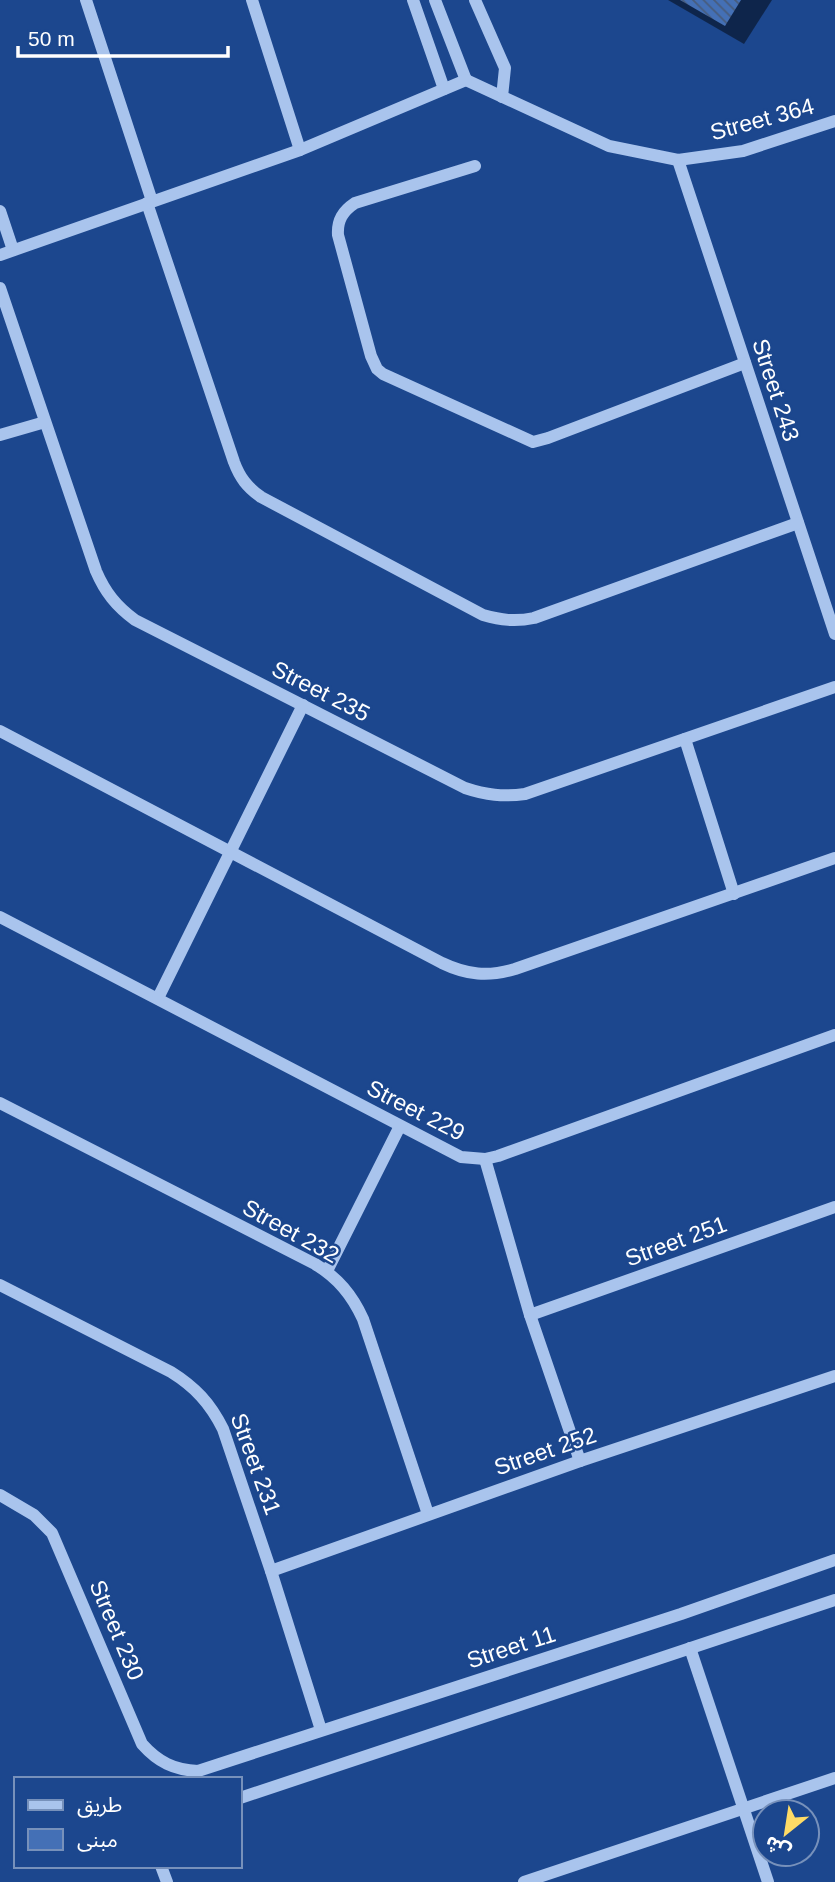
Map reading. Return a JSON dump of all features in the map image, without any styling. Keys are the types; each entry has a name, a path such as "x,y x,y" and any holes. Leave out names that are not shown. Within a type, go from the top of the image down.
{"street":[{"path":"86,0 234,462 248,487 483,615 519,621 534,618 798,523"},
{"path":"251,0 300,150"},
{"path":"413,0 444,89"},
{"path":"0,254 300,150 466,80 435,0"},
{"path":"475,0 505,68 502,97"},
{"name":"Street 364","path":"466,80 609,146 678,160 744,151 835,121"},
{"name":"Street 243","path":"678,160 835,634"},
{"path":"475,166 355,203 341,216 337,226 338,235 371,356 377,369 383,374 533,442 548,439 745,363"},
{"path":"0,211 13,250"},
{"name":"Street 235","path":"0,288 96,571 104,590 118,607 135,620 465,788 484,794 525,794 835,687"},
{"path":"0,436 45,422"},
{"path":"158,998 303,705"},
{"path":"0,732 459,971 478,975 515,969 835,858"},
{"path":"685,738 734,894"},
{"name":"Street 229","path":"0,917 461,1157 485,1159 835,1035"},
{"name":"Street 232","path":"0,1103 327,1271 342,1285 363,1319 428,1514"},
{"path":"327,1271 400,1126"},
{"path":"485,1159 530,1315 580,1461"},
{"name":"Street 251","path":"530,1315 835,1206"},
{"name":"Street 231","path":"0,1285 188,1382 214,1411 223,1429 271,1571 321,1730"},
{"name":"Street 252","path":"271,1571 580,1461 835,1376"},
{"name":"Street 230","path":"0,1495 34,1515 52,1533 142,1744 153,1756 167,1765 198,1771"},
{"name":"Street 11","path":"198,1771 681,1614 835,1560"},
{"path":"242,1797 835,1600"},
{"path":"690,1648 768,1882"},
{"path":"524,1882 835,1778"}],"building":[{"path":"680,0 741,0 725,26"}]}
